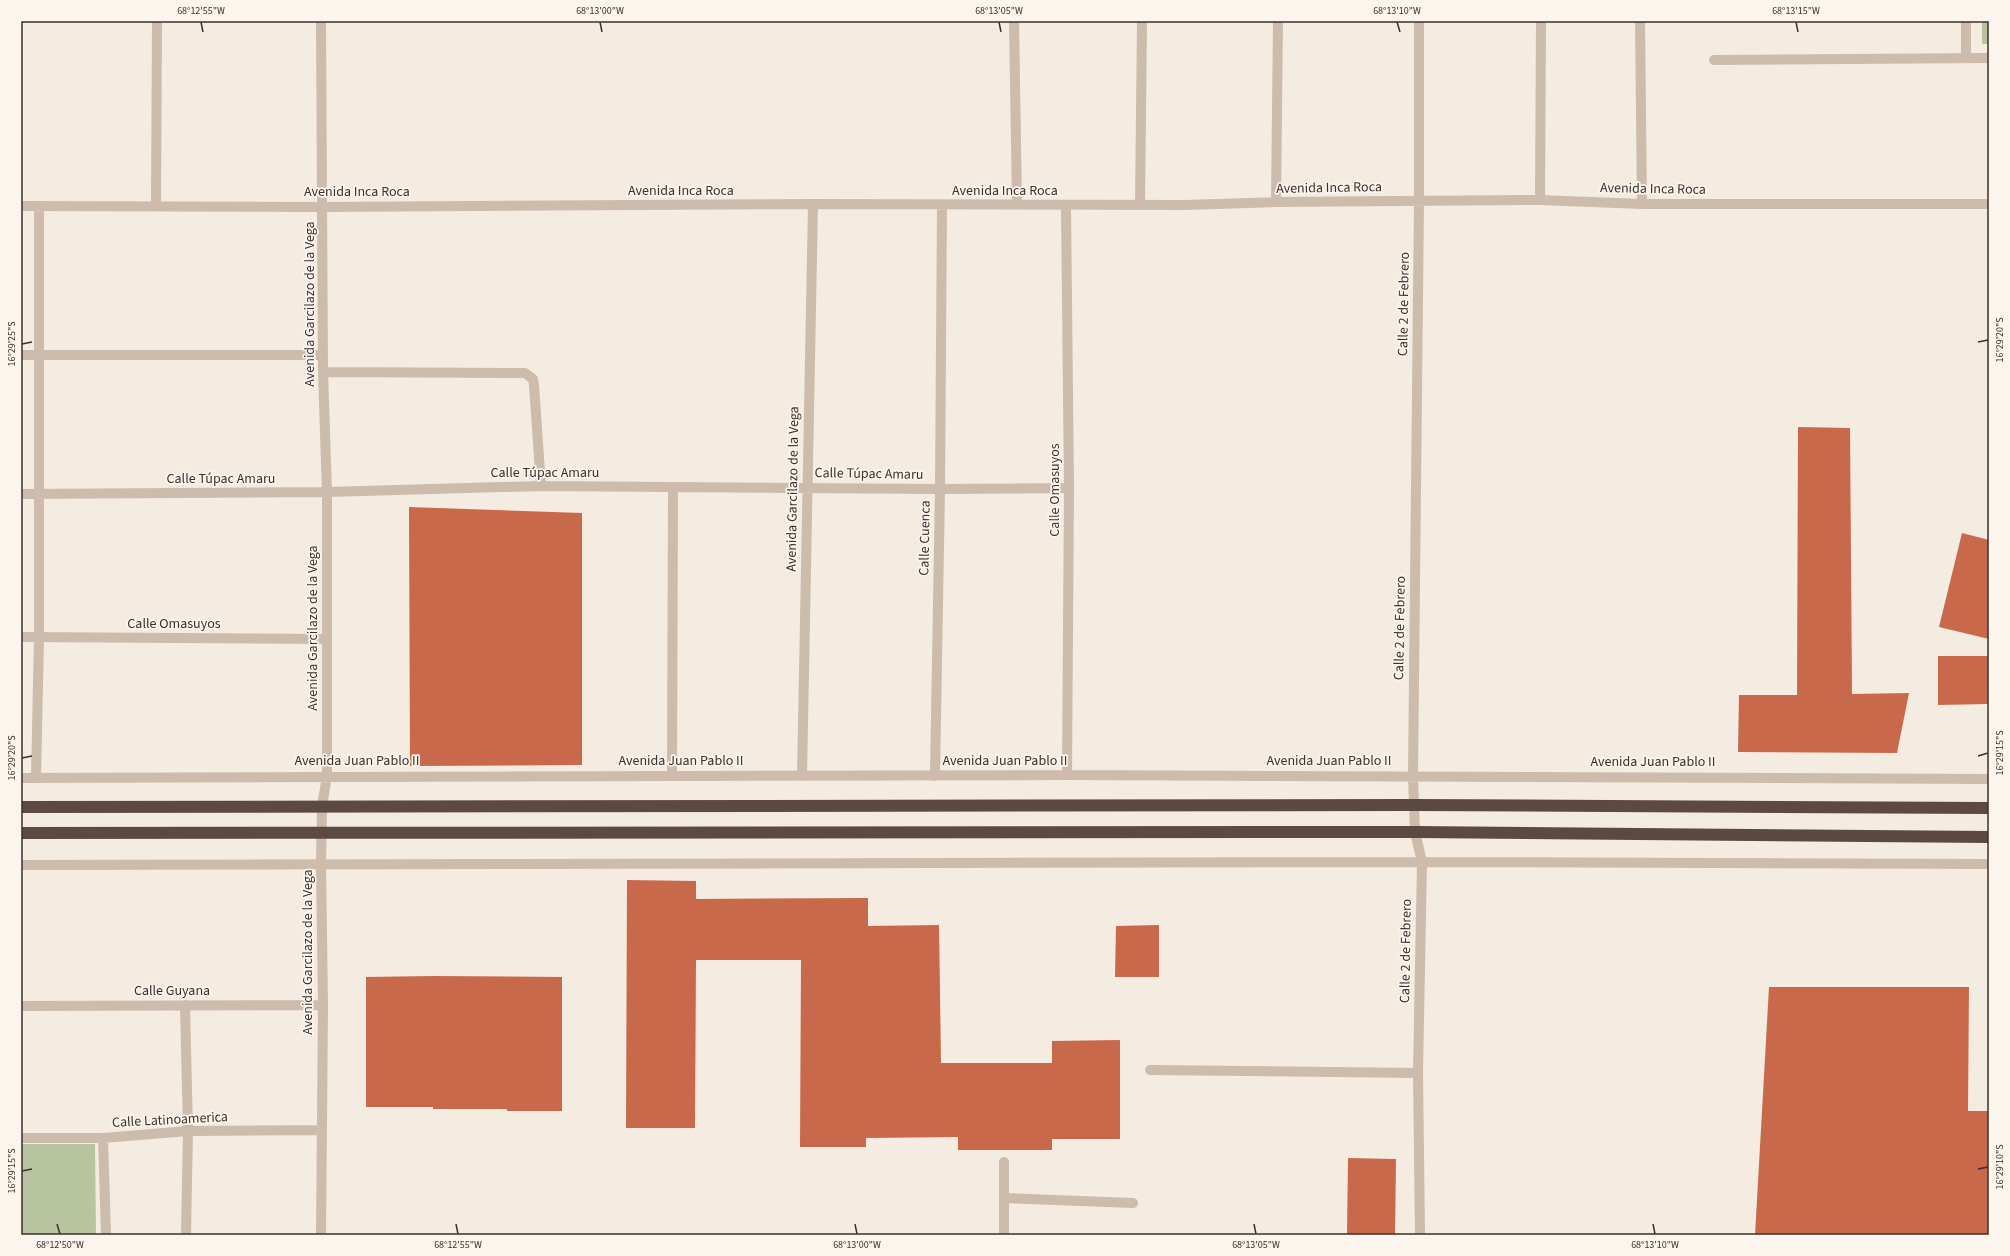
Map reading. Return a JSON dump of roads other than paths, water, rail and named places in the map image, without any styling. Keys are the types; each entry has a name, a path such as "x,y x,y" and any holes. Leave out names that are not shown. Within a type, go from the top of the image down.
{"highway":[{"path":"21,807 1413,805 1989,808"},
{"path":"21,833 322,831 1415,832 1989,837"}],"street":[{"path":"156,205 157,21"},
{"name":"Avenida Garcilazo de la Vega","path":"321,21 323,372 327,492 327,776 322,806 321,865 321,1235"},
{"path":"1014,21 1017,204"},
{"path":"1140,205 1142,21"},
{"path":"1276,202 1278,21"},
{"name":"Calle 2 de Febrero","path":"1419,21 1419,201 1413,805 1415,832 1422,862 1418,1073 1420,1235"},
{"path":"1540,200 1541,21"},
{"path":"1640,21 1642,204"},
{"path":"1966,21 1966,58"},
{"path":"1714,60 1989,58"},
{"name":"Avenida Inca Roca","path":"21,206 156,205 323,207 813,204 1185,205 1276,202 1540,200 1642,204 1989,204"},
{"name":"Avenida Garcilazo de la Vega","path":"802,776 813,204"},
{"name":"Calle Cuenca","path":"935,776 940,490 942,205"},
{"name":"Calle Omasuyos","path":"1066,205 1069,488 1067,775"},
{"path":"36,778 39,637 39,206"},
{"path":"21,355 323,355"},
{"path":"323,372 525,373 533,379 534,385 541,486"},
{"name":"Calle Túpac Amaru","path":"21,494 327,492 541,486 673,488 807,487 940,490 1069,488"},
{"path":"672,776 673,488"},
{"name":"Calle Omasuyos","path":"21,637 327,639"},
{"name":"Avenida Juan Pablo II","path":"21,778 1067,775 1989,779"},
{"path":"21,865 1422,862 1989,864"},
{"path":"185,1005 188,1131 186,1235"},
{"name":"Calle Guyana","path":"21,1006 322,1005"},
{"path":"1150,1070 1418,1073"},
{"name":"Calle Latinoamerica","path":"21,1138 104,1138 188,1131 320,1130"},
{"path":"104,1138 106,1235"},
{"path":"1004,1162 1004,1235"},
{"path":"1004,1198 1133,1204"}]}
